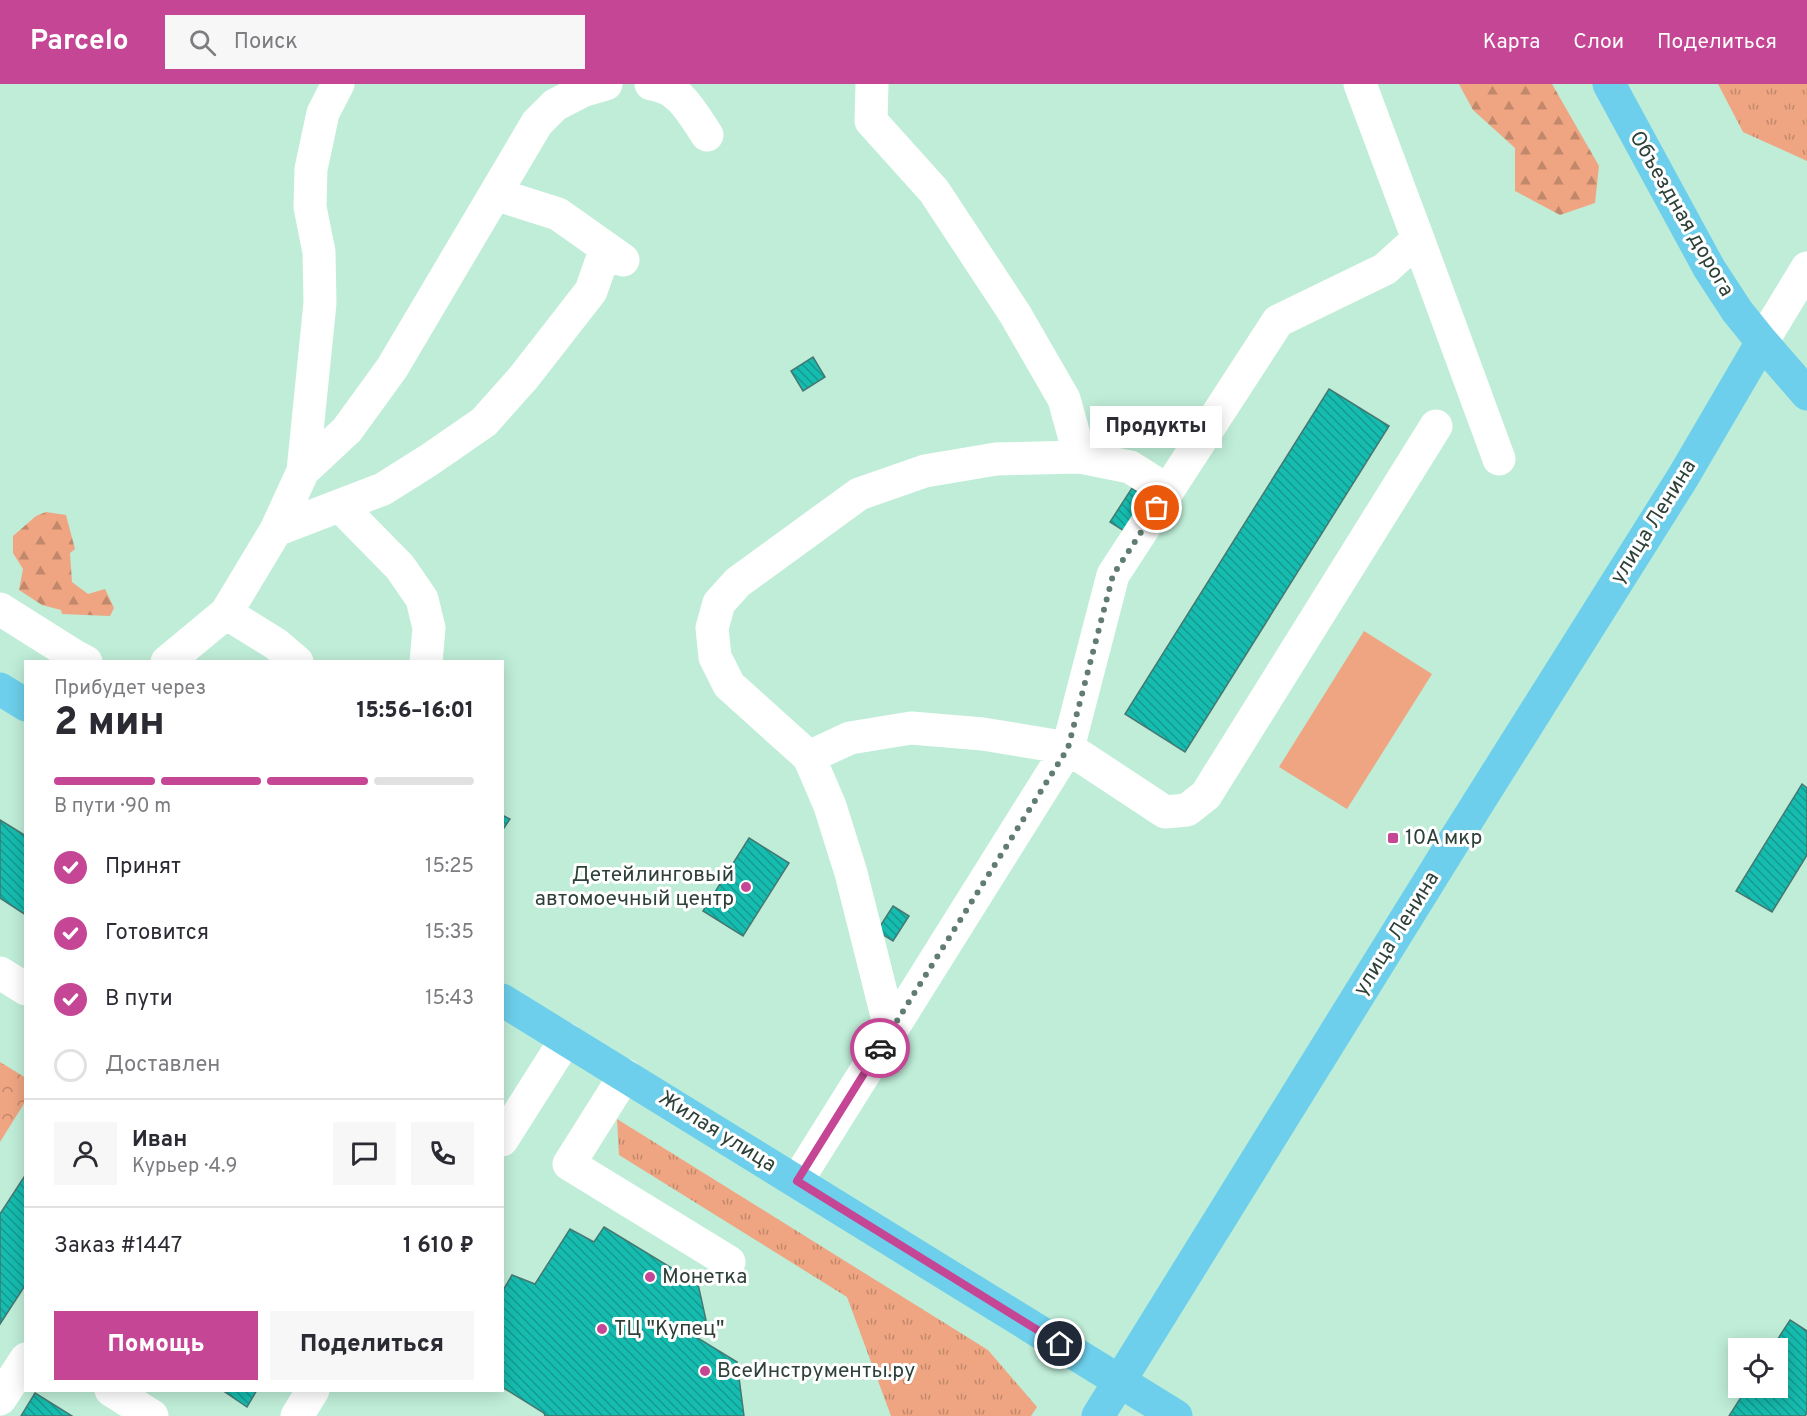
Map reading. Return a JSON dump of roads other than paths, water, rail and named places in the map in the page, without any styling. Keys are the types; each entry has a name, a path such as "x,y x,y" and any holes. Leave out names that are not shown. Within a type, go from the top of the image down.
{"main road":[{"name":"Объездная дорога","path":"1609,84 1709,268 1737,310 1807,394"},
{"name":"улица Ленина","path":"1098,1416 1683,477 1762,342"},
{"path":"0,689 24,704"},
{"name":"Жилая улица","path":"504,1001 1176,1416"}],"street":[{"path":"169,660 226,613 276,530 303,471 320,303 319,252 310,207 311,169 323,112 338,84"},
{"path":"303,471 346,430 392,368 537,123 565,91 582,91 606,84"},
{"path":"657,84 682,99 707,135"},
{"path":"872,84 871,122 934,191 1015,314 1064,399 1080,457"},
{"path":"1359,84 1499,459"},
{"path":"276,530 383,489 484,422 524,377 591,291 615,255 558,214 495,194"},
{"path":"797,1181 1068,748 1113,575 1278,321 1385,269 1418,239"},
{"name":"улица Ленина","path":"1762,342 1807,268"},
{"path":"809,757 850,738 911,728 983,734 1068,748 1165,812 1187,810 1206,795 1436,426"},
{"path":"891,1032 851,873 830,806 809,757 729,685 715,657 712,628 719,603 738,582 859,494 924,471 996,459 1080,457 1130,467 1168,491"},
{"path":"340,506 400,567 422,599 429,628 426,660"},
{"path":"0,609 82,660"},
{"path":"226,613 276,644 295,660"},
{"path":"0,973 24,988"},
{"path":"504,1137 566,1039"},
{"path":"625,1075 569,1164 729,1262"},
{"path":"0,1398 24,1362"},
{"path":"297,1416 312,1392"}],"place":[{"name":"Продукты","path":"1157,508"},
{"name":"10А мкр","path":"1393,838"},
{"name":"Детейлинговый автомоечный центр","path":"746,887"},
{"name":"Монетка","path":"650,1277"},
{"name":"ТЦ \"Купец\"","path":"602,1329"},
{"name":"ВсеИнструменты.ру","path":"705,1371"}]}
